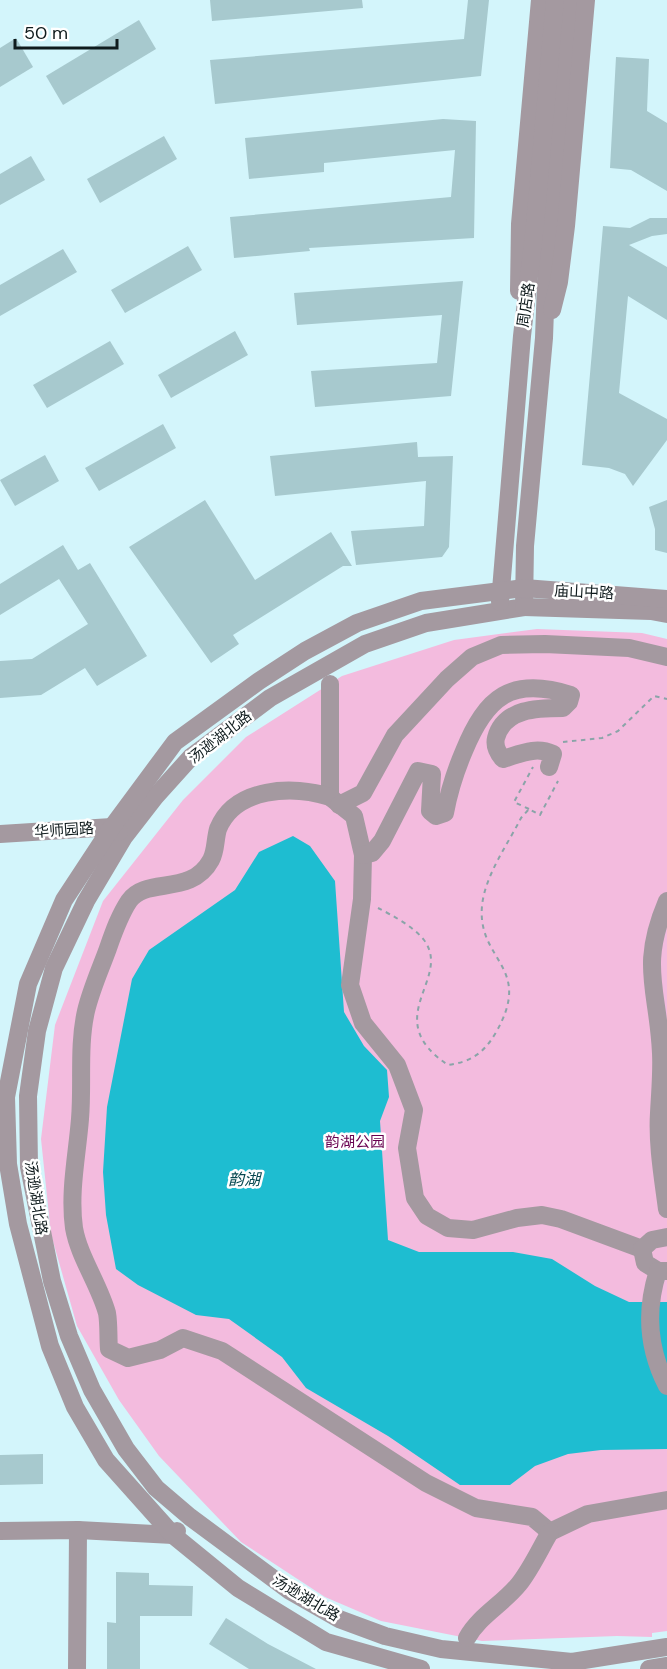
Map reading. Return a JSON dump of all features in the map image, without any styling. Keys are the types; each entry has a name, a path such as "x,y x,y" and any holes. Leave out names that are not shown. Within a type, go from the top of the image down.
{"street":[{"path":"522,336 518,283 520,224 540,0"},
{"name":"周店路","path":"524,588 525,546 544,338 543,226 555,0"},
{"name":"周店路","path":"500,611 522,336 543,226 571,0"},
{"path":"544,338 559,282 562,260 586,0"},
{"path":"524,588 524,607"},
{"name":"庙山中路","path":"500,591 524,588 667,599"},
{"name":"汤逊湖北路","path":"421,1669 326,1642 238,1588 173,1534 106,1460 75,1407 50,1346 18,1224 8,1164 6,1097 28,984 64,900 118,832 176,742 259,681 305,651 357,623 421,601 500,591"},
{"name":"庙山中路","path":"524,607 651,611 667,614"},
{"name":"汤逊湖北路","path":"524,607 426,623 365,644 270,698 191,758 118,832 54,968 37,1031 28,1096 29,1167 52,1281 69,1336 92,1390 126,1449 156,1488 190,1517 290,1591 339,1619 385,1636 441,1649 572,1662 667,1647"},
{"path":"334,801 363,793 394,735 447,679 472,657 501,645 545,644 629,648 667,657"},
{"path":"330,684 334,801"},
{"path":"363,855 372,853 382,841 418,771 432,774 430,811 436,816 445,813 449,789 476,722 488,706 507,693 544,687 571,695 569,702 563,708 524,711 510,717 500,726 495,741 497,752 503,759 546,758"},
{"path":"550,1532 532,1517 476,1508 426,1483 222,1351 183,1338 160,1350 128,1358 109,1349 107,1315 74,1230 73,1193 81,1117 81,1053 86,1012 116,926 130,899 142,891 193,880 211,860 218,829 228,813 254,795 277,791 313,791 334,801 354,816 363,855 362,899 350,985 363,1023 397,1065 414,1110 407,1149 410,1182 415,1198 427,1216 448,1228 473,1230 517,1218 542,1215 561,1219 642,1249"},
{"name":"华师园路","path":"0,834 118,832"},
{"path":"667,901 656,930 650,959 651,988 661,1052 662,1090 658,1114 667,1209"},
{"path":"642,1249 652,1240 667,1236"},
{"path":"642,1249 645,1263 662,1271 650,1293 650,1336 656,1365 667,1386"},
{"path":"466,1638 474,1625 499,1605 520,1583 550,1532 588,1514 667,1500"},
{"path":"0,1531 78,1530 173,1534 190,1517"},
{"path":"76,1669 78,1530"},
{"path":"650,1669 667,1666"}],"path":[{"path":"546,758 560,774 540,815 514,802 535,764 581,738 602,738 618,731 654,696 667,699"},
{"path":"362,899 386,912 424,940 430,960 417,1016 417,1033 429,1052 448,1065 469,1062 488,1046 503,1021 509,1001 510,987 502,962 487,941 482,904 489,879 521,818 529,809"}],"green space":[{"name":"韵湖公园","path":"537,629 642,633 667,639 667,1631 652,1633 652,1637 617,1636 482,1641 381,1621 325,1597 241,1542 159,1456 119,1400 77,1326 51,1234 41,1139 55,1025 103,901 183,800 246,737 342,676 454,640"}],"water":[{"name":"韵湖","path":"293,836 310,846 335,881 344,1012 364,1046 387,1070 389,1097 380,1121 388,1240 419,1252 513,1252 552,1259 595,1286 629,1302 667,1302 667,1449 601,1450 568,1454 535,1466 510,1485 460,1485 388,1436 306,1388 282,1357 229,1319 196,1315 138,1285 116,1269 106,1215 103,1172 107,1107 132,979 149,950 235,890 259,852"}],"building":[{"path":"210,0 362,0 363,8 212,21"},
{"path":"468,0 489,0 481,76 215,104 210,60 464,39"},
{"path":"139,20 156,49 63,105 46,76"},
{"path":"16,38 33,67 0,87 0,48"},
{"path":"616,57 649,59 647,111 667,123 667,191 631,170 610,168"},
{"path":"443,119 476,121 474,238 309,248 310,251 234,258 230,217 451,197 455,150 324,163 324,172 249,179 245,138"},
{"path":"164,136 177,159 100,203 87,179"},
{"path":"31,156 45,180 0,205 0,174"},
{"path":"650,218 667,218 667,234 652,236 629,245 667,267 667,320 628,296 619,393 667,419 667,440 633,486 625,474 609,468 582,465 603,226 630,228"},
{"path":"188,246 202,270 125,313 111,290"},
{"path":"63,249 77,272 0,316 0,285"},
{"path":"463,281 451,396 315,407 311,371 437,363 442,315 297,325 294,293"},
{"path":"235,331 248,355 171,398 158,375"},
{"path":"110,341 124,364 47,408 33,385"},
{"path":"163,424 176,448 99,491 85,468"},
{"path":"417,442 418,457 453,456 449,547 442,557 356,565 351,531 424,526 426,481 275,496 270,456"},
{"path":"45,455 59,481 15,506 0,480"},
{"path":"205,500 255,580 331,532 352,566 343,566 233,635 239,644 211,663 129,547"},
{"path":"667,500 667,553 655,550 655,529 649,507"},
{"path":"63,545 78,570 90,563 147,656 97,686 85,668 41,695 0,698 0,661 32,659 88,624 59,579 0,615 0,584"},
{"path":"43,1454 43,1484 0,1485 0,1455"},
{"path":"116,1572 149,1573 149,1585 193,1586 192,1616 140,1616 140,1669 107,1669 107,1622 116,1623"},
{"path":"226,1618 268,1644 316,1669 249,1669 209,1644"}]}
